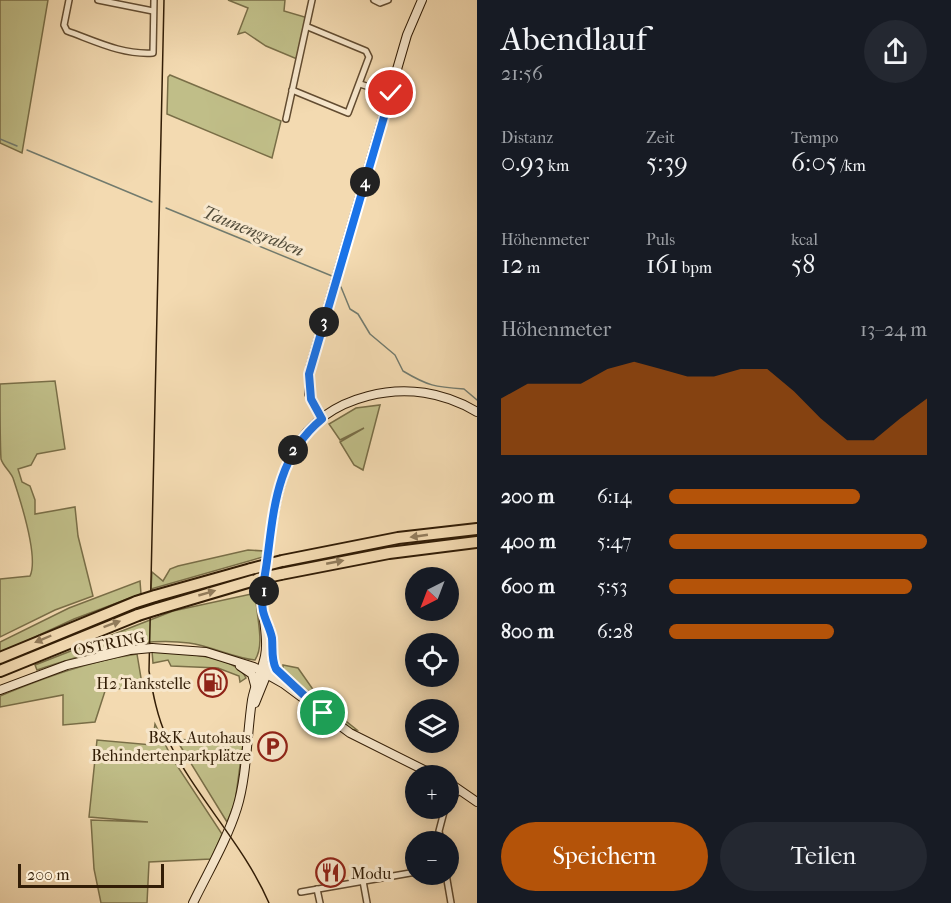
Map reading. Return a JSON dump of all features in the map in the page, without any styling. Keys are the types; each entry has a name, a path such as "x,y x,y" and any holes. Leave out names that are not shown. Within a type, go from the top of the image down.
{"highway":[{"path":"0,658 136,602 251,569 387,540 477,529"},
{"path":"0,671 138,615 258,579 378,555 477,542"}],"main road":[{"path":"322,419 311,399 309,374 407,35 422,0"},
{"path":"252,710 264,672 267,646 263,612 272,520 282,472 298,443 322,419 356,400 395,391 440,396 477,412"},
{"path":"263,612 271,633 272,661 277,673 313,705 350,733 412,765"},
{"name":"OSTRING","path":"0,690 66,665 130,650 188,649 223,656 264,672 313,705"},
{"path":"223,656 249,671 255,685"},
{"path":"194,903 237,807 255,685 272,661"},
{"path":"461,791 477,802"}],"street":[{"path":"69,0 64,25 67,31 118,50 153,53 154,0"},
{"path":"99,0 153,11"},
{"path":"286,119 308,27 312,0"},
{"path":"374,0 381,3 388,0"},
{"path":"292,90 344,113 351,110 369,57 366,51 308,27"},
{"path":"360,84 391,93"},
{"path":"300,892 405,874"},
{"path":"363,881 367,903"},
{"path":"448,885 451,903"},
{"path":"317,889 320,903"}],"shaded area":[{"path":"0,0 48,0 22,153 0,143"},
{"path":"228,0 285,0 284,11 308,18 297,59 266,46 245,32 238,34 248,8"},
{"path":"170,75 281,121 272,158 167,114 168,77"},
{"path":"55,381 65,449 37,454 31,465 18,469 22,482 30,486 35,500 35,514 75,507 78,536 93,596 55,610 0,637 0,579 30,576 32,556 24,513 13,478 1,459 0,384"},
{"path":"380,405 363,470 354,465 340,442 364,428 340,440 329,424 356,408"},
{"path":"248,550 264,551 263,557 151,589 152,572 163,581 170,569 178,566"},
{"path":"140,581 141,594 74,619 0,653 0,642 69,608"},
{"path":"256,593 260,645 255,660 189,643 170,641 112,648 37,670 35,665 173,611"},
{"path":"152,651 217,659 240,670 246,678 240,682 239,676 218,668 171,666 168,660 153,663"},
{"path":"137,654 143,690 106,688 95,722 63,725 63,695 0,707 0,696 33,683 84,666"},
{"path":"283,665 298,668 321,701 357,730 352,730 343,724 316,702 283,670"},
{"path":"155,724 172,758 222,834 211,859 149,862 147,903 101,903 94,869 91,820 148,822 89,817 97,740 152,745"},
{"path":"176,739 243,744 235,802 227,822"}],"waterway":[{"name":"Taunengraben","path":"0,139 17,146"},
{"name":"Taunengraben","path":"27,150 152,202"},
{"name":"Taunengraben","path":"166,208 332,276"},
{"name":"Taunengraben","path":"341,287 350,309 358,314 370,334 395,355 403,371 432,385 464,389 477,400"}],"tram line":[{"path":"164,0 149,671 158,713 178,760 246,860 269,903"}],"place":[{"name":"H2 Tankstelle","path":"212,683"},
{"name":"B&K Autohaus Behindertenparkplätze","path":"272,746"},
{"name":"Modu","path":"330,873"}],"route":[{"path":"323,713 277,673 272,661 271,633 263,612 264,586 272,520 282,472 298,443 322,419 311,399 309,374 391,93"}]}
